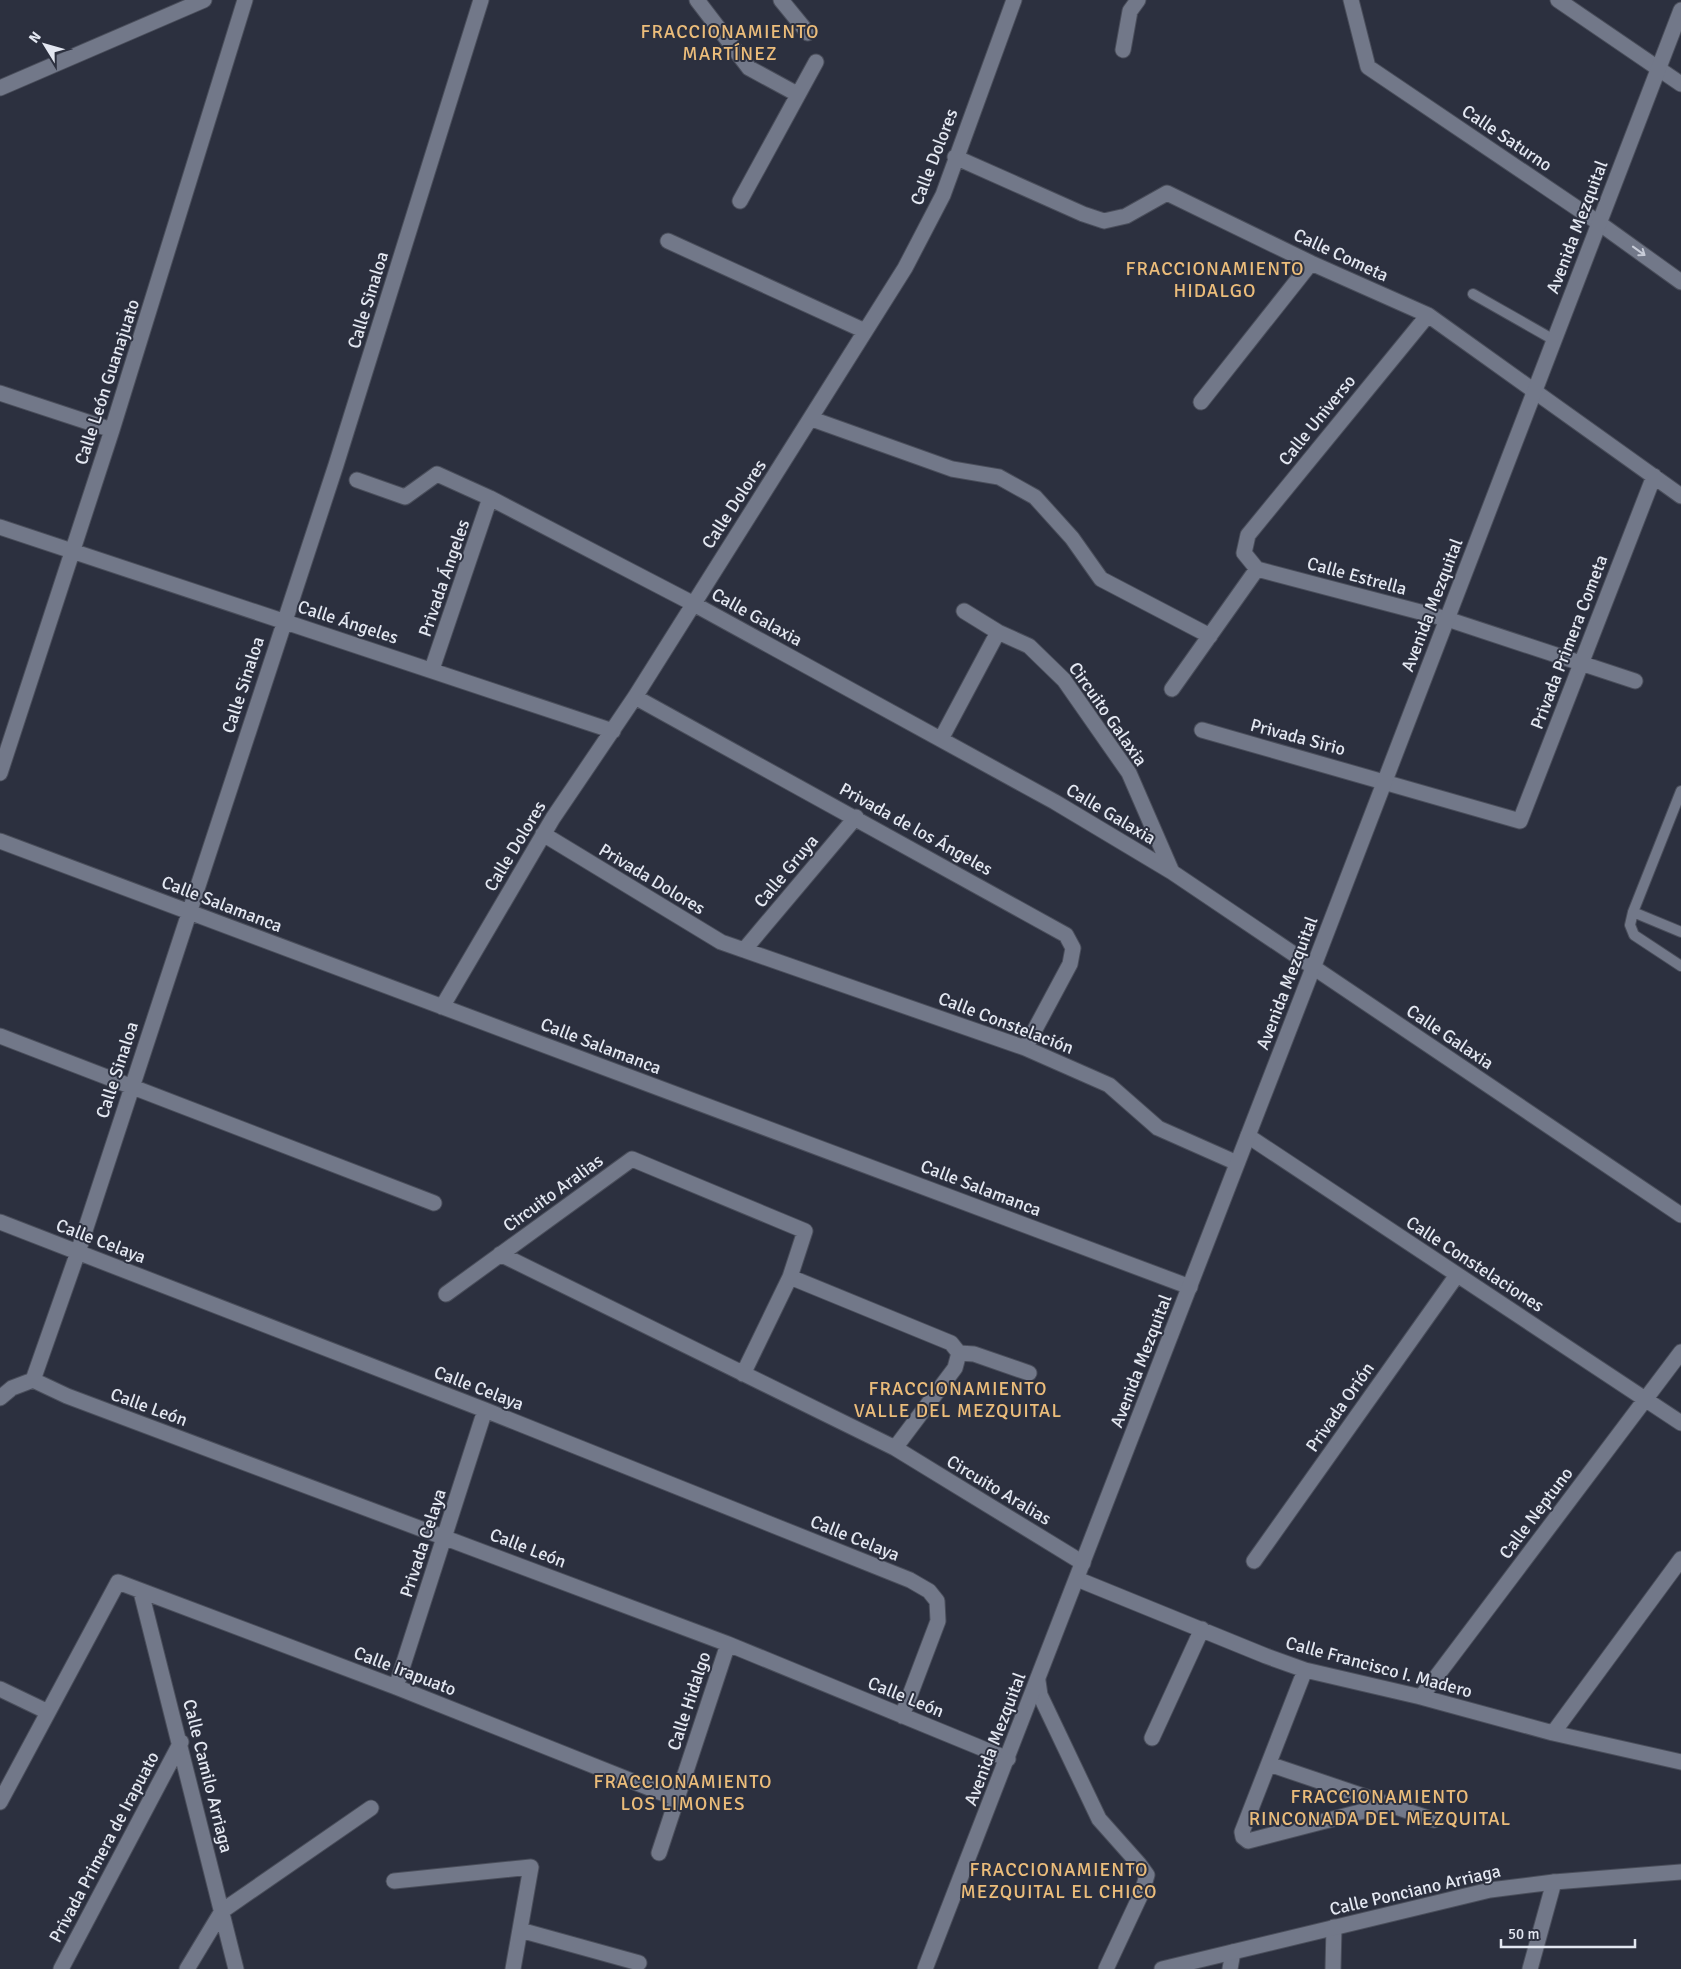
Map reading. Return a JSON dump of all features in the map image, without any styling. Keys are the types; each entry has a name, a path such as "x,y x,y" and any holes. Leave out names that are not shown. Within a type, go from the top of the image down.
{"street":[{"path":"0,88 204,0"},
{"name":"Calle León Guanajuato","path":"0,774 112,430 246,0"},
{"name":"Calle Sinaloa","path":"33,1380 78,1252 188,911 336,465 482,0"},
{"path":"697,0 749,68 796,94"},
{"path":"781,0 808,33"},
{"name":"Calle Dolores","path":"442,1007 543,834 635,697 692,603 812,418 905,268 943,195 1014,0"},
{"path":"1123,50 1130,11 1138,0"},
{"name":"Calle Saturno","path":"1351,0 1368,67 1599,223 1681,282"},
{"path":"1558,0 1681,84"},
{"name":"Avenida Mezquital","path":"925,1969 1008,1759 1681,10"},
{"path":"740,201 796,94 816,62"},
{"name":"Calle Cometa","path":"955,158 1083,214 1104,221 1126,216 1167,193 1311,263 1428,315 1681,496"},
{"path":"668,241 865,331"},
{"path":"1201,402 1311,263"},
{"name":"Calle Universo","path":"1257,570 1244,554 1248,535 1428,315"},
{"path":"0,393 112,430"},
{"path":"812,418 952,469 999,477 1035,497 1072,538 1101,579 1210,636"},
{"name":"Calle Galaxia","path":"357,480 405,497 437,474 490,498 692,603 1055,802 1172,872 1681,1215"},
{"name":"Privada Primera Cometa","path":"1520,821 1654,476"},
{"name":"Privada Ángeles","path":"432,669 490,498"},
{"name":"Calle Ángeles","path":"0,527 72,549 613,730"},
{"path":"1172,689 1257,570"},
{"name":"Calle Estrella","path":"1257,570 1447,619 1635,681"},
{"name":"Circuito Galaxia","path":"964,611 998,632 1029,646 1064,680 1129,773 1172,872"},
{"path":"941,740 998,632"},
{"name":"Privada de los Ángeles","path":"635,697 856,817 1066,935 1073,948 1070,964 1025,1048"},
{"name":"Privada Sirio","path":"1202,730 1384,780 1520,821"},
{"name":"Calle Gruya","path":"744,950 856,817"},
{"name":"Privada Dolores","path":"543,834 721,942 744,950"},
{"name":"Calle Salamanca","path":"0,841 1190,1287"},
{"name":"Calle Constelación","path":"744,950 1025,1048 1109,1085 1158,1128 1237,1163"},
{"path":"0,1036 434,1204"},
{"name":"Calle Constelaciones","path":"1248,1136 1681,1422"},
{"name":"Circuito Aralias","path":"743,1374 790,1277 805,1231 632,1160 500,1254 743,1374 895,1448 1083,1563"},
{"name":"Calle Celaya","path":"0,1222 485,1410 910,1580 929,1591 937,1601 938,1621 902,1716"},
{"path":"446,1294 500,1254"},
{"name":"Privada Orión","path":"1254,1561 1456,1275"},
{"path":"790,1277 950,1343 959,1353 974,1354 1028,1374"},
{"name":"Calle Neptuno","path":"1421,1697 1681,1352"},
{"path":"895,1448 955,1368 959,1353"},
{"path":"0,1398 12,1388 33,1380"},
{"name":"Calle León","path":"33,1380 66,1396 445,1536 728,1644 1008,1759"},
{"name":"Privada Celaya","path":"396,1687 485,1410"},
{"path":"1553,1733 1681,1558"},
{"name":"Calle Francisco I. Madero","path":"1077,1579 1305,1670 1421,1697 1553,1733 1681,1762"},
{"name":"Calle Irapuato","path":"48,1712 118,1582 396,1687 677,1799"},
{"name":"Calle Camilo Arriaga","path":"141,1592 181,1742 236,1969"},
{"path":"1152,1738 1202,1629"},
{"name":"Calle Hidalgo","path":"659,1853 728,1644"},
{"path":"1305,1670 1242,1832 1243,1837 1248,1841 1387,1805"},
{"path":"1038,1681 1040,1695 1095,1812 1146,1875 1142,1892 1106,1969"},
{"path":"0,1689 48,1712 2,1796"},
{"name":"Privada Primera de Irapuato","path":"61,1969 181,1742"},
{"path":"1269,1764 1434,1820"},
{"path":"187,1969 222,1911 372,1808"},
{"path":"394,1880 531,1867 513,1969"},
{"name":"Calle Ponciano Arriaga","path":"1162,1969 1490,1890 1554,1882 1681,1872"},
{"path":"1530,1969 1554,1882"},
{"path":"1333,1969 1334,1928"},
{"path":"520,1930 639,1963"},
{"path":"1230,1969 1233,1952"}],"lane":[{"path":"1473,294 1554,340"},
{"path":"1681,791 1633,912 1630,925 1634,934 1681,966"},
{"path":"1633,912 1681,932"}],"district":[{"name":"FRACCIONAMIENTO MARTÍNEZ","path":"730,43"},
{"name":"FRACCIONAMIENTO HIDALGO","path":"1215,280"},
{"name":"FRACCIONAMIENTO VALLE DEL MEZQUITAL","path":"958,1400"},
{"name":"FRACCIONAMIENTO LOS LIMONES","path":"683,1793"},
{"name":"FRACCIONAMIENTO RINCONADA DEL MEZQUITAL","path":"1380,1808"},
{"name":"FRACCIONAMIENTO MEZQUITAL EL CHICO","path":"1059,1881"}]}
